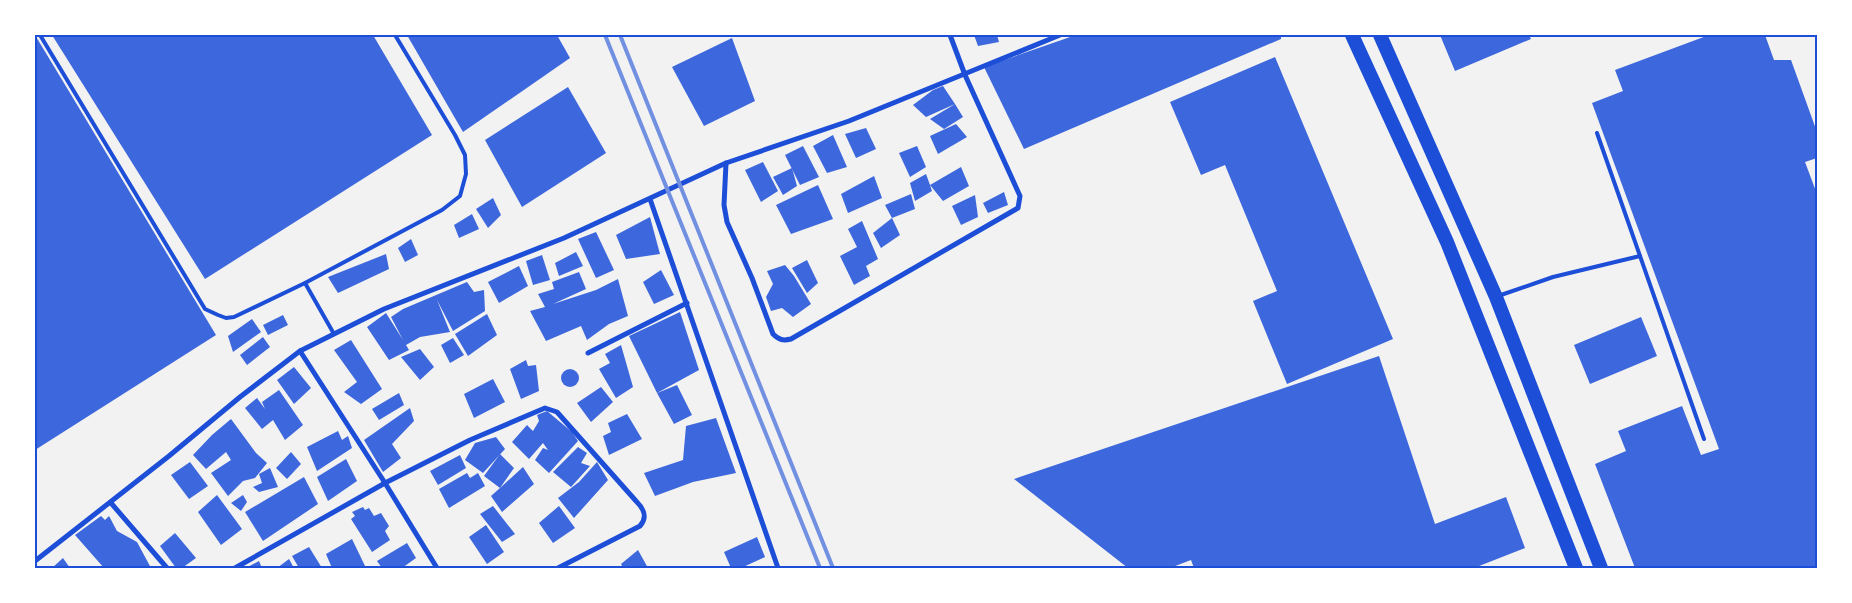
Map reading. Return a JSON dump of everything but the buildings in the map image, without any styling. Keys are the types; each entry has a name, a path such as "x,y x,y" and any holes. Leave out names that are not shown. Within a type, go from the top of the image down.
{"highway":[{"path":"1352,35 1447,242 1576,568"},
{"path":"1380,35 1496,297 1601,568"}],"street":[{"path":"726,163 724,206 728,222 774,334 782,340 791,339 1018,208 1020,196 965,74 950,35"},
{"path":"35,561 300,351 399,302 564,238 726,163 849,121 1060,35"},
{"path":"650,199 778,568"},
{"path":"588,353 687,303"},
{"path":"300,351 437,568"},
{"path":"235,568 385,483 470,440 545,408 557,412 636,501 644,513 644,520 640,526 558,568"},
{"path":"110,503 167,568"}],"lane":[{"path":"40,35 205,309 226,318 234,317 305,283 442,210 460,196 466,174 465,155 395,35"},
{"path":"1598,133 1704,438"},
{"path":"1496,297 1553,276 1640,256"},
{"path":"305,283 334,334"}],"railway":[{"path":"605,35 820,568"},
{"path":"620,35 833,568"}]}
